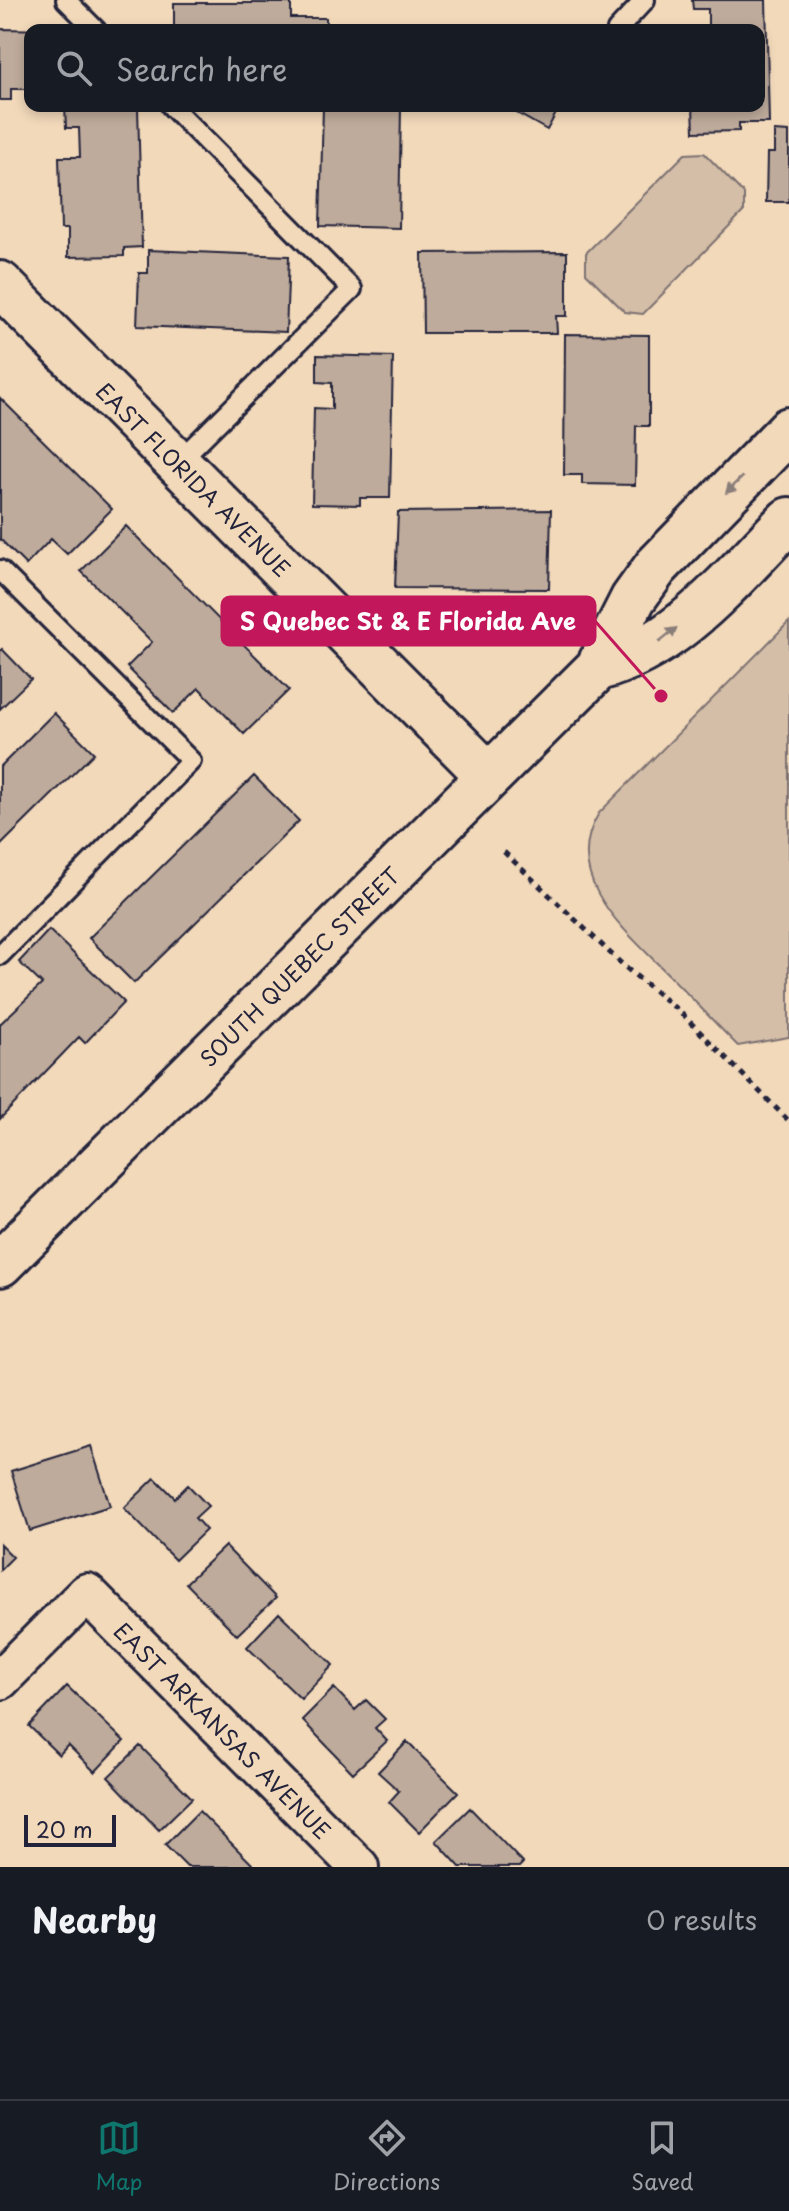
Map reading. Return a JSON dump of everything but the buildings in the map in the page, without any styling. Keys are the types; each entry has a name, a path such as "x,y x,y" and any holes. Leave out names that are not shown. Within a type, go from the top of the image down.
{"main road":[{"name":"EAST FLORIDA AVENUE","path":"0,284 489,776"},
{"name":"SOUTH QUEBEC STREET","path":"0,1264 598,668 633,599 656,567 789,430"},
{"name":"SOUTH QUEBEC STREET","path":"598,668 626,660 665,638 789,520"}],"street":[{"name":"EAST ARKANSAS AVENUE","path":"0,1680 87,1593 359,1867"}],"lane":[{"path":"66,0 90,24"},
{"path":"623,24 645,0"},
{"path":"177,112 352,289 177,463"},
{"path":"0,570 191,761 0,955"}],"path":[{"path":"504,852 625,967 679,1011 789,1121"}],"shaded area":[{"path":"704,153 744,194 744,211 643,314 625,312 586,273 586,253 685,154"},
{"path":"789,622 789,1037 738,1046 615,919 592,880 587,858 589,836 599,813"}],"place":[{"name":"S Quebec St & E Florida Ave","path":"661,696"}]}
